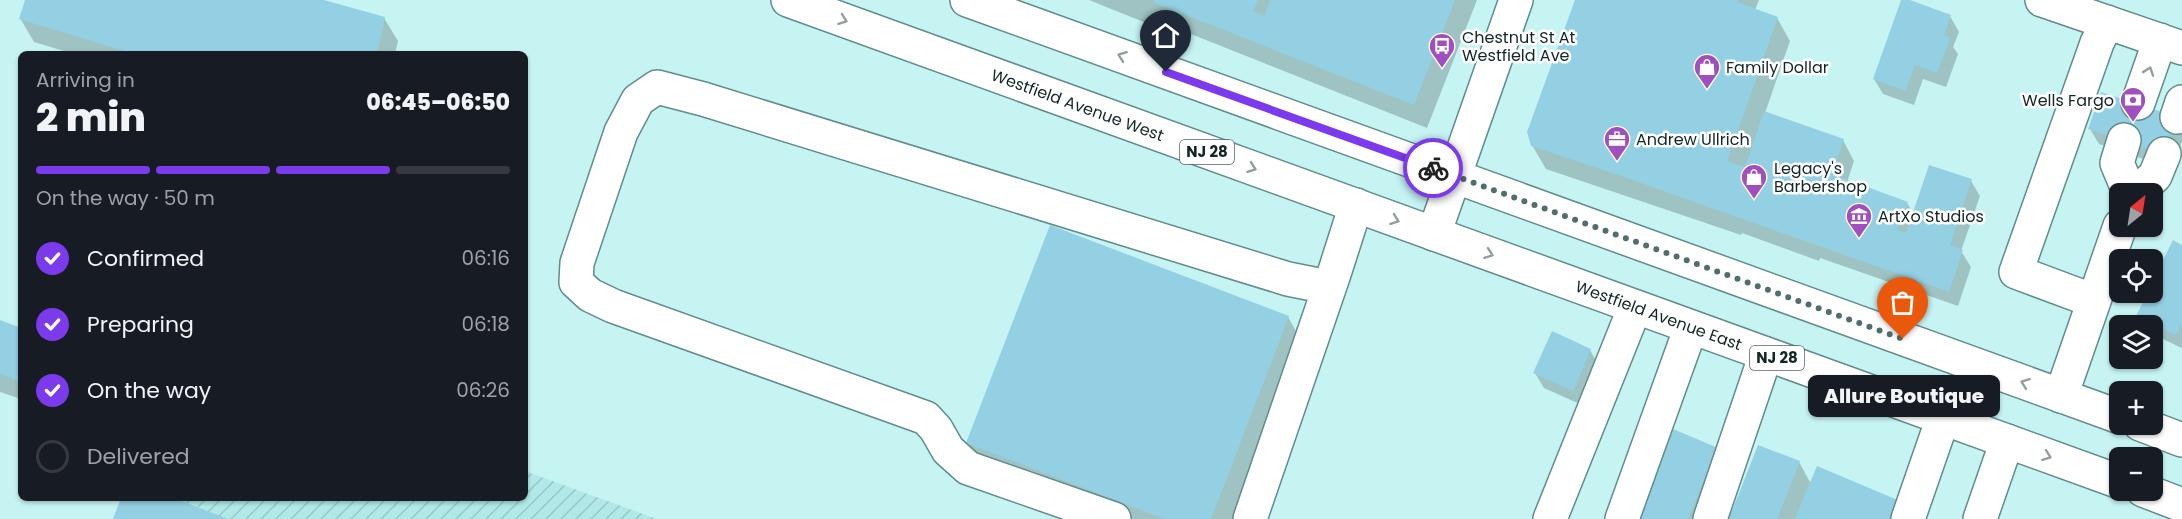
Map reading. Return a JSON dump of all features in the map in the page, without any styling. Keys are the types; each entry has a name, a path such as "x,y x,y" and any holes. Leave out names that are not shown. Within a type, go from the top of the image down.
{"main road":[{"name":"Westfield Avenue West","path":"788,0 1434,234"},
{"path":"968,0 2109,413"},
{"path":"1434,234 1516,0"},
{"path":"2042,0 2171,44 2138,102"},
{"path":"2094,301 2016,272 2097,43 2107,22"},
{"path":"1114,519 968,468 948,450 936,429 926,418 613,306 590,295 576,282 577,263 621,132 638,100 657,87 669,90 1288,279 1318,285 1331,283"},
{"path":"2124,141 2116,162 2126,183"},
{"path":"2146,183 2155,176 2164,154"},
{"path":"1250,519 1356,206"},
{"name":"Westfield Avenue East","path":"1434,234 2109,478"},
{"path":"2061,396 2116,237"},
{"path":"1550,519 1635,307"},
{"path":"1622,519 1691,327"},
{"path":"1710,519 1766,354"},
{"path":"1908,519 1943,418"},
{"path":"2163,433 2182,440"},
{"path":"1980,519 2007,441"},
{"path":"2163,498 2182,505"}],"shaded area":[{"path":"528,472 657,519 123,519 129,501 528,501"}],"building":[{"path":"25,0 324,0 385,17 378,51 125,51 19,19"},
{"path":"1154,0 1258,0 1253,11 1264,16 1270,0 1455,0 1414,105 1153,2"},
{"path":"1575,0 1738,0 1737,2 1778,17 1727,161 1745,167 1764,111 1844,139 1832,174 1908,202 1897,230 1906,233 1929,165 1972,179 1950,245 1963,250 1949,292 1531,146 1527,132"},
{"path":"1901,0 1910,0 1951,15 1944,35 1950,38 1937,73 1915,65 1905,91 1873,79"},
{"name":"Wells Fargo","path":"2101,92 2177,117 2164,154 2088,129"},
{"path":"1050,225 1289,316 1211,519 1165,519 966,443"},
{"path":"2173,240 2182,245 2182,323 2176,335 2163,329 2163,315 2136,315 2142,303 2163,303 2163,260"},
{"path":"0,320 18,327 18,381 0,374"},
{"path":"1552,331 1591,349 1573,391 1533,373"},
{"path":"1673,429 1718,448 1688,519 1635,519"},
{"path":"1758,445 1800,461 1777,519 1718,519 1723,507 1732,511"},
{"path":"1817,466 1900,501 1892,519 1795,519"},
{"path":"120,501 182,501 228,519 113,519"}],"way so far":[{"path":"1433,168 1903,339"}],"place":[{"name":"Chestnut St At Westfield Ave","path":"1442,69"},
{"name":"Family Dollar","path":"1707,90"},
{"name":"Wells Fargo","path":"2133,123"},
{"name":"Andrew Ullrich","path":"1617,162"},
{"name":"Legacy's Barbershop","path":"1754,200"},
{"name":"ArtXo Studios","path":"1859,239"},
{"name":"Allure Boutique","path":"1903,339"}],"route":[{"path":"1166,72 1433,168"}]}
